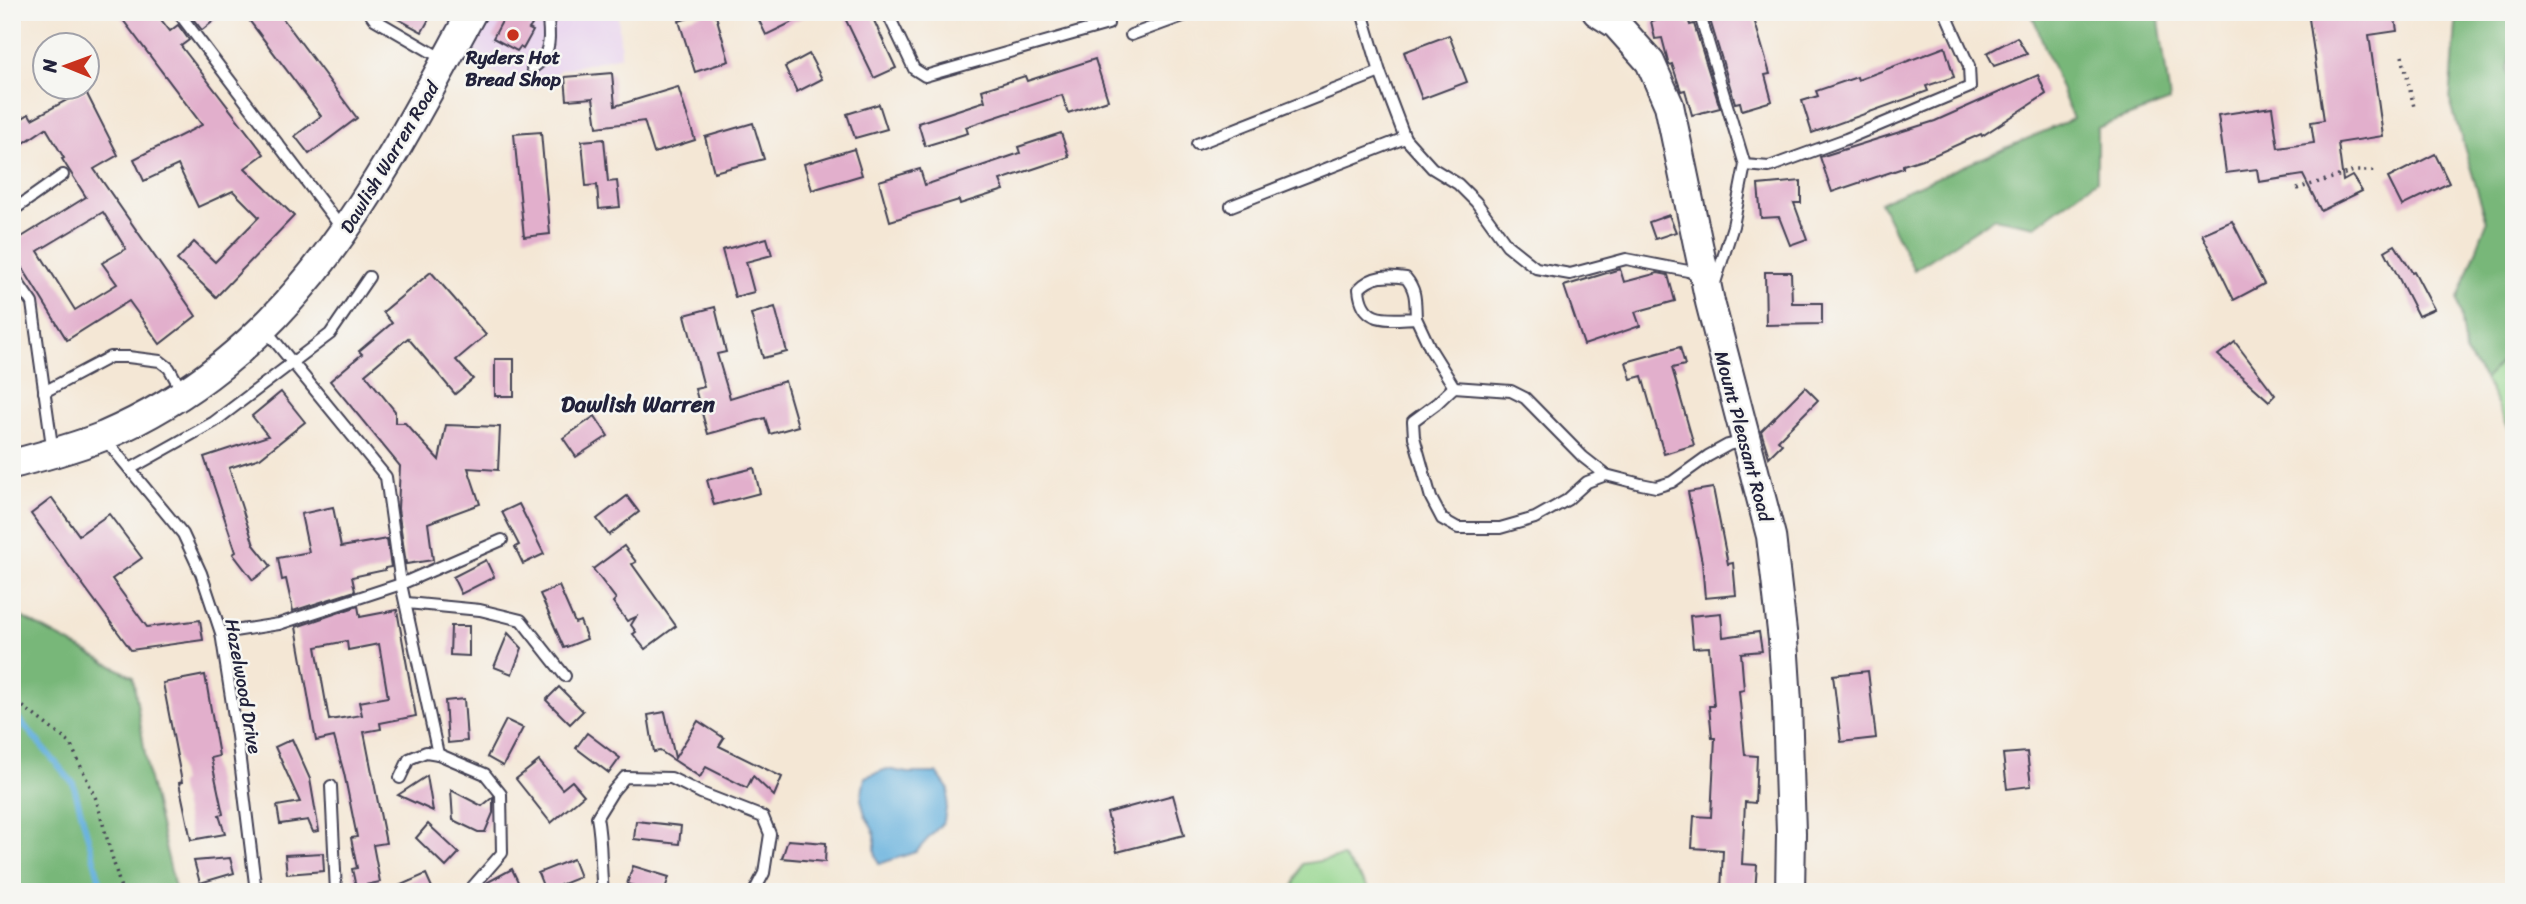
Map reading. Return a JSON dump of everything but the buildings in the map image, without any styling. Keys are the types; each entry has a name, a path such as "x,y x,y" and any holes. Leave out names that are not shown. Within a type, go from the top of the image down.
{"street":[{"name":"Dawlish Warren Road","path":"12,464 102,436 150,413 215,370 265,328 345,232 386,168 472,12"},
{"name":"Mount Pleasant Road","path":"1597,12 1616,24 1650,62 1669,105 1707,290 1771,536 1783,640 1791,833 1790,892"}],"lane":[{"path":"12,16 17,12"},
{"path":"178,12 345,232"},
{"path":"532,68 540,64 549,47 547,12"},
{"path":"887,12 914,68 925,76 1108,24"},
{"path":"1131,35 1194,12"},
{"path":"1362,12 1380,72 1405,138 1432,168 1458,184 1476,202 1507,245 1536,268 1570,274 1626,259 1688,271 1707,290 1733,226 1745,165 1699,12"},
{"path":"1745,165 1769,167 1846,139 1970,87 1969,66 1945,12"},
{"path":"374,14 446,61"},
{"path":"1197,144 1380,72"},
{"path":"1231,206 1405,138"},
{"path":"12,211 63,175"},
{"path":"12,274 32,303 52,453"},
{"path":"130,469 214,422 330,334 369,276"},
{"path":"1416,318 1381,319 1370,314 1362,307 1359,289 1380,277 1406,278 1416,295 1416,318 1431,350 1454,387"},
{"path":"265,328 386,477 401,584 438,754"},
{"path":"44,392 110,357 128,357 159,361 169,368 183,393"},
{"path":"1606,475 1587,482 1567,500 1535,518 1500,528 1458,528 1442,519 1431,498 1414,437 1413,421 1454,387 1511,391 1525,398 1583,457 1606,475 1656,487 1672,482 1691,466 1728,445 1745,441"},
{"name":"Hazelwood Drive","path":"102,436 183,534 201,573 220,633 237,736 256,892"},
{"path":"220,633 279,624 401,584 502,540"},
{"path":"407,603 480,610 521,620 565,676"},
{"path":"400,778 409,760 426,751 485,774 501,794 502,853 468,892"},
{"path":"603,892 601,837 597,817 625,777 671,778 701,793 763,817 771,834 764,873 754,892"},
{"path":"331,786 336,892"}],"path":[{"path":"2402,56 2414,107"},
{"path":"2297,188 2354,171 2377,171"},
{"path":"12,698 70,743 96,799 122,892"}],"shaded area":[{"path":"455,12 618,12 621,56 560,70 536,89 475,65 441,41"}],"green space":[{"path":"2031,12 2158,12 2170,101 2097,128 2097,180 2035,226 1994,218 1914,270 1880,202 2073,119"},
{"path":"2457,12 2514,12 2514,38 2507,69 2514,94 2514,346 2485,380 2465,352 2458,298 2487,222 2450,101"},
{"path":"2514,346 2514,439 2485,380"},
{"path":"12,612 133,677 149,779 176,892 12,892"},
{"path":"1343,857 1369,889 1368,892 1291,892 1302,864"}],"water":[{"path":"887,769 907,773 937,773 949,790 944,821 916,852 879,864 875,852 875,834 865,815 861,799 865,777"}],"waterway":[{"path":"12,711 73,783 103,892"}],"place":[{"name":"Ryders Hot Bread Shop","path":"513,35"}],"district":[{"name":"Dawlish Warren","path":"638,404"}]}
